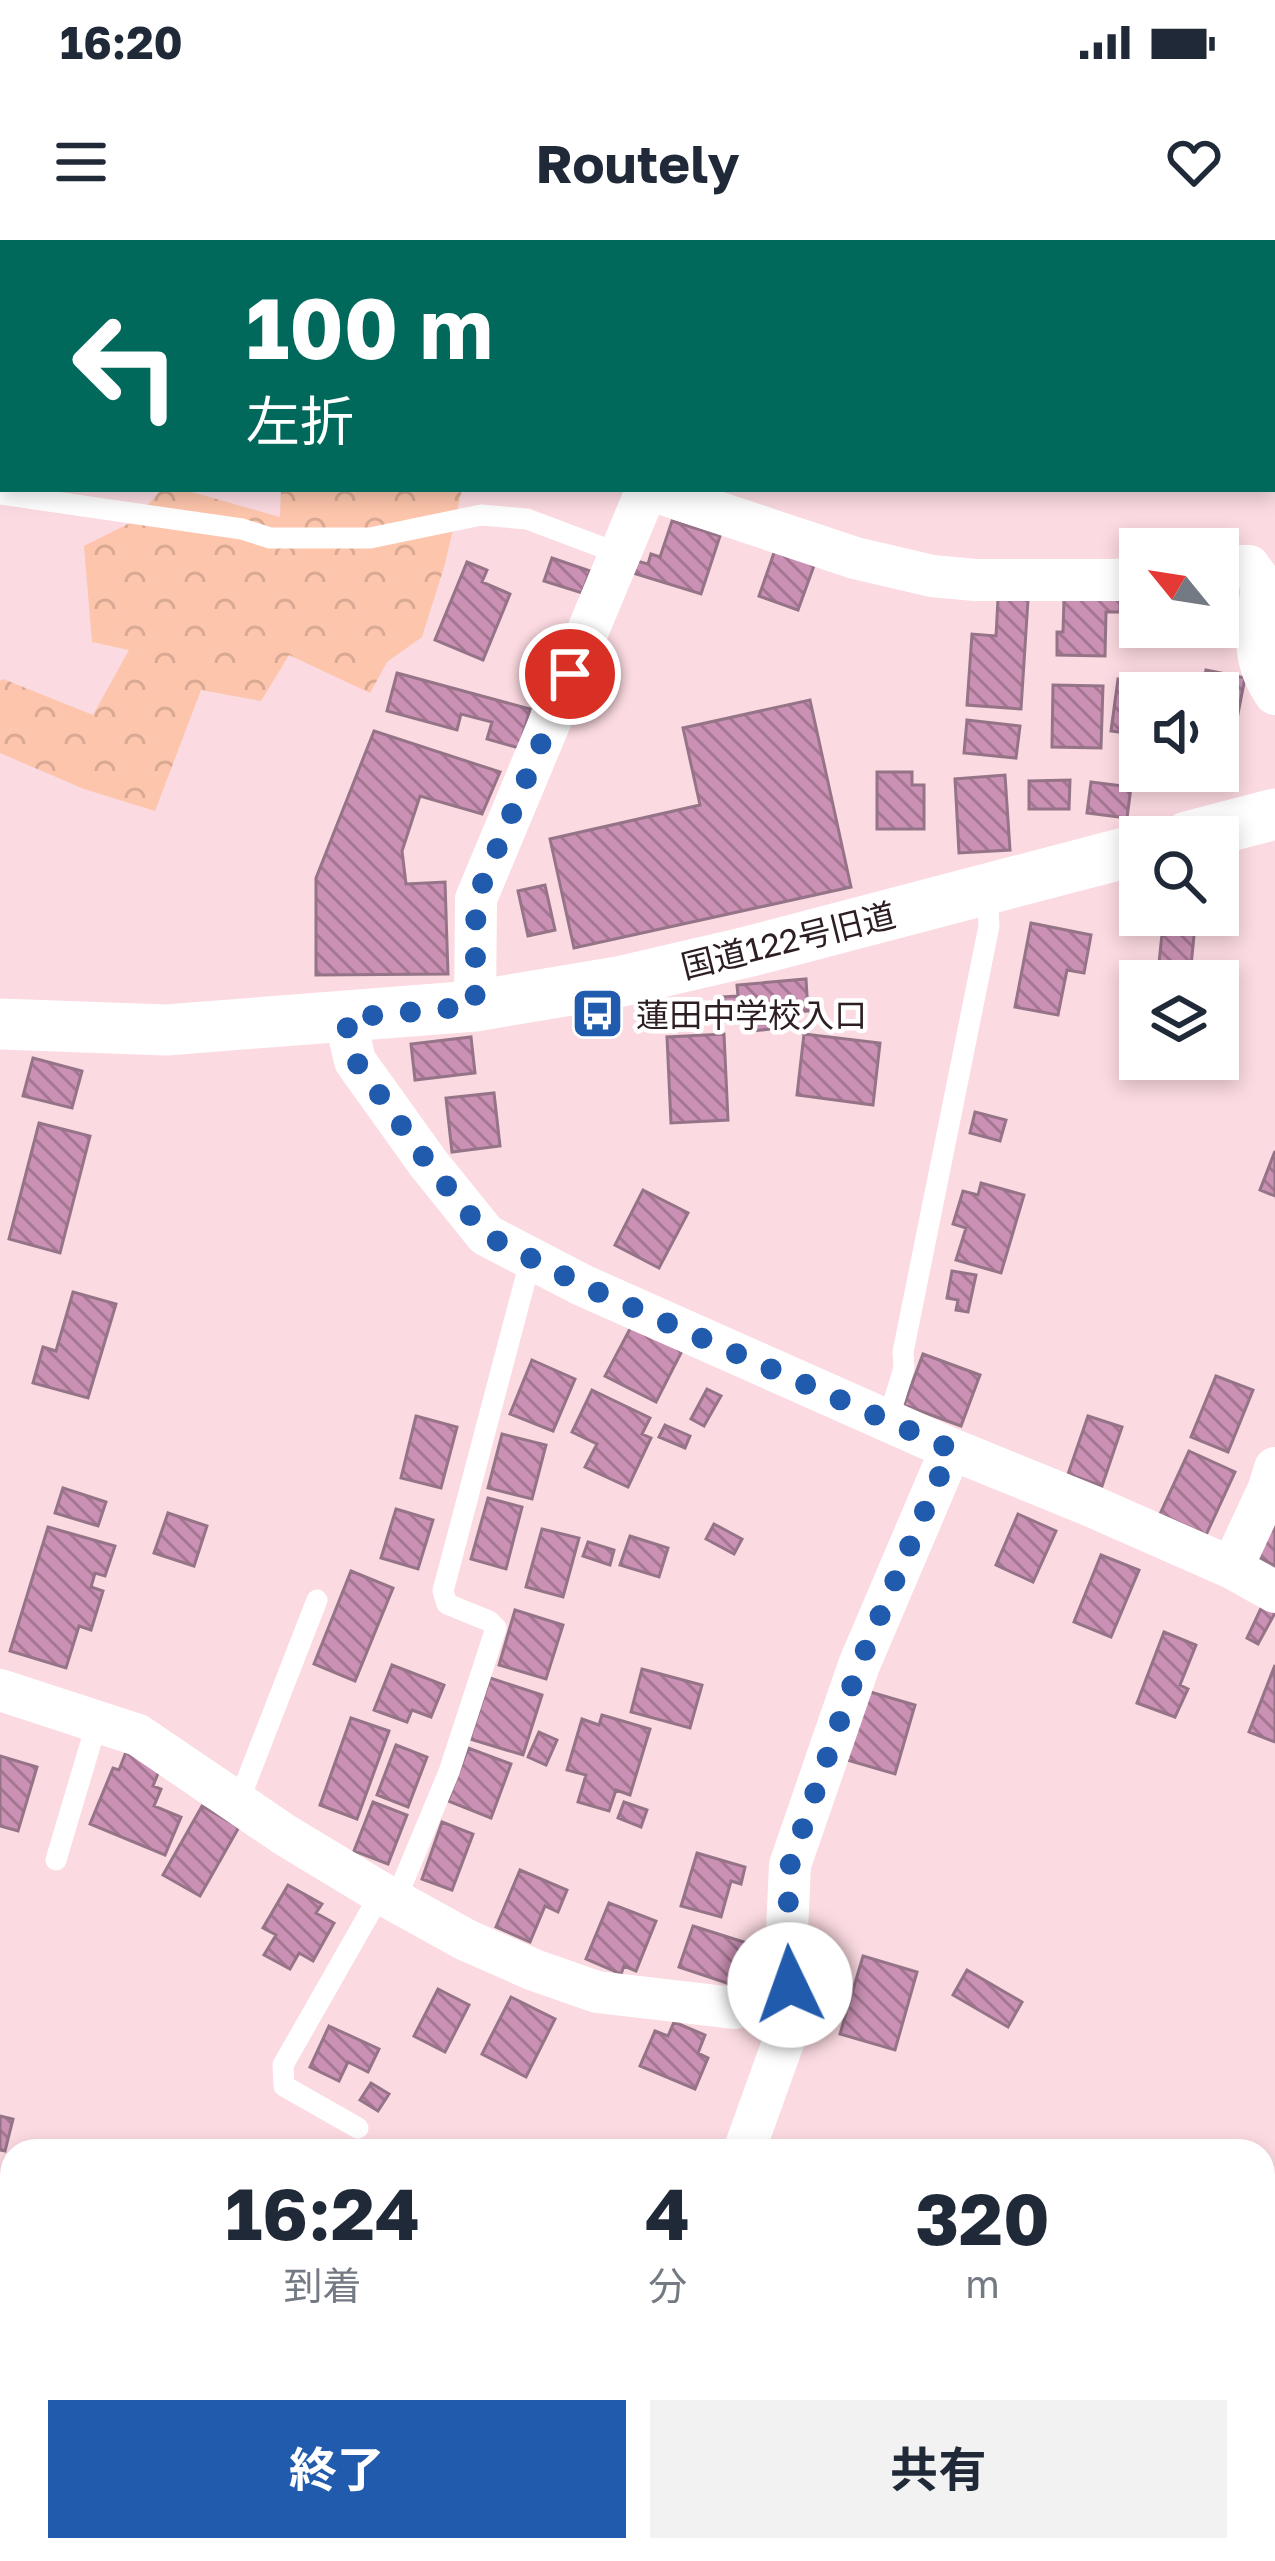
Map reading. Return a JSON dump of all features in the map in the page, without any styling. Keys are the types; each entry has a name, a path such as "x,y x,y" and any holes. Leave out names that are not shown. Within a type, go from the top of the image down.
{"street":[{"path":"475,1006 476,899 647,492"},
{"path":"657,492 855,558 932,576 1119,580"},
{"path":"1239,566 1249,566 1262,584 1257,635 1260,673 1275,694"},
{"path":"1239,823 1275,814"},
{"name":"国道122号旧道","path":"0,1024 166,1030 475,1006 640,977 747,952 1119,854"},
{"path":"345,1018 355,1060 486,1235 582,1285 1232,1568 1275,1592"},
{"path":"748,2139 789,2026 790,1865 859,1665 951,1449"},
{"path":"1232,1568 1275,1468"},
{"path":"0,1690 139,1736 388,1896 466,1940 534,1970 597,1992 734,2008 790,1985"}],"lane":[{"path":"0,494 270,538 370,538 481,515 527,519 620,554"},
{"path":"888,1420 904,1369 903,1352 988,926 987,889"},
{"path":"358,2128 284,2086 284,2065 388,1896 449,1772 496,1628 447,1604 443,1591 531,1258"},
{"path":"238,1803 317,1600"},
{"path":"56,1860 97,1721"}],"green space":[{"path":"159,492 192,492 280,517 281,492 461,492 422,637 387,662 370,693 289,655 261,701 201,690 155,811 84,789 0,753 3,679 93,715 129,650 92,642 84,546 132,522"}],"building":[{"path":"672,521 720,536 701,594 633,573 637,561 648,564 651,554 660,557"},
{"path":"775,550 815,563 798,610 759,596"},
{"path":"552,558 590,571 582,593 544,581"},
{"path":"467,562 487,570 482,582 510,594 483,660 435,640"},
{"path":"1119,592 1119,612 1106,612 1105,656 1057,655 1064,598"},
{"path":"998,599 1028,600 1021,709 967,705 972,634 996,636"},
{"path":"397,673 530,709 519,748 487,739 492,722 461,714 457,730 387,711"},
{"path":"1239,677 1245,678 1239,708"},
{"path":"1118,679 1119,679 1119,732 1111,731"},
{"path":"1053,685 1103,686 1101,748 1052,747"},
{"path":"810,700 851,887 574,948 550,839 700,805 683,728"},
{"path":"967,720 1020,726 1016,758 964,753"},
{"path":"374,731 500,772 482,814 420,796 402,851 406,884 445,882 448,974 316,975 316,878"},
{"path":"877,772 912,772 912,785 924,785 924,829 877,829"},
{"path":"1005,775 1010,850 959,853 955,779"},
{"path":"1070,780 1069,809 1029,809 1029,781"},
{"path":"1091,782 1130,792 1127,816 1087,813"},
{"path":"545,885 555,930 528,936 518,891"},
{"path":"1031,923 1091,935 1084,973 1067,970 1058,1015 1015,1007"},
{"path":"1162,936 1194,936 1192,960 1159,960"},
{"path":"806,979 808,1011 789,1013 790,1027 751,1031 750,1019 725,1022 723,997 738,996 737,985"},
{"path":"724,1034 728,1120 671,1123 667,1037"},
{"path":"804,1034 880,1043 873,1105 797,1095"},
{"path":"471,1037 475,1073 415,1080 411,1044"},
{"path":"33,1058 82,1071 72,1108 23,1096"},
{"path":"494,1093 500,1146 452,1152 446,1098"},
{"path":"975,1112 1006,1120 1000,1141 970,1133"},
{"path":"39,1123 90,1136 60,1253 9,1239"},
{"path":"1275,1151 1275,1196 1260,1190"},
{"path":"981,1183 1024,1195 1001,1273 956,1260 966,1228 953,1224 963,1191 978,1195"},
{"path":"643,1190 688,1213 659,1268 615,1245"},
{"path":"952,1271 976,1275 968,1312 956,1310 958,1300 947,1298"},
{"path":"73,1292 116,1304 88,1398 33,1383 43,1347 56,1351"},
{"path":"632,1325 682,1351 656,1402 605,1376"},
{"path":"923,1354 980,1375 961,1426 904,1405"},
{"path":"532,1360 575,1379 553,1431 510,1414"},
{"path":"1216,1376 1253,1390 1228,1452 1191,1437"},
{"path":"707,1389 721,1396 704,1426 691,1419"},
{"path":"592,1390 650,1418 642,1434 651,1438 628,1487 585,1467 597,1444 572,1432"},
{"path":"416,1416 457,1427 441,1488 401,1478"},
{"path":"1088,1416 1122,1427 1102,1486 1068,1474"},
{"path":"665,1425 690,1436 685,1448 659,1437"},
{"path":"502,1434 546,1445 532,1499 488,1488"},
{"path":"1189,1451 1235,1472 1206,1535 1160,1514"},
{"path":"63,1488 106,1502 98,1526 55,1513"},
{"path":"488,1498 522,1507 506,1569 471,1559"},
{"path":"396,1509 433,1520 418,1569 381,1558"},
{"path":"168,1513 207,1526 194,1566 154,1553"},
{"path":"1018,1514 1056,1531 1033,1582 996,1565"},
{"path":"1275,1522 1275,1566 1256,1556"},
{"path":"714,1524 742,1539 734,1554 706,1539"},
{"path":"48,1527 115,1546 105,1576 95,1573 91,1587 103,1591 91,1630 79,1626 66,1668 10,1651"},
{"path":"542,1529 579,1538 563,1597 526,1587"},
{"path":"630,1536 668,1548 659,1577 620,1565"},
{"path":"588,1542 614,1550 610,1565 583,1556"},
{"path":"1101,1555 1139,1570 1111,1637 1074,1622"},
{"path":"351,1571 393,1588 355,1681 314,1664"},
{"path":"1262,1606 1275,1613 1258,1644 1247,1638"},
{"path":"515,1610 563,1625 546,1679 499,1665"},
{"path":"1164,1632 1196,1645 1180,1685 1188,1689 1175,1717 1137,1703"},
{"path":"392,1665 444,1685 431,1717 412,1710 407,1722 374,1710"},
{"path":"1275,1665 1275,1742 1249,1732"},
{"path":"642,1669 702,1685 690,1728 631,1712"},
{"path":"490,1678 542,1695 523,1755 470,1739"},
{"path":"867,1691 915,1705 895,1774 847,1760"},
{"path":"602,1715 650,1729 630,1795 616,1790 609,1811 578,1802 586,1775 567,1770 582,1719 599,1725"},
{"path":"351,1718 389,1731 357,1819 320,1805"},
{"path":"539,1732 557,1740 546,1765 528,1757"},
{"path":"396,1745 427,1757 408,1807 377,1795"},
{"path":"468,1748 511,1764 491,1818 448,1801"},
{"path":"126,1752 161,1766 153,1786 161,1789 154,1806 181,1817 165,1855 90,1824 113,1768 119,1770"},
{"path":"0,1756 37,1767 18,1831 0,1826"},
{"path":"373,1802 407,1815 388,1864 354,1851"},
{"path":"624,1802 647,1810 641,1827 618,1818"},
{"path":"202,1806 239,1827 200,1896 163,1875"},
{"path":"442,1822 473,1834 452,1890 422,1879"},
{"path":"697,1853 745,1867 741,1884 731,1881 721,1917 681,1906"},
{"path":"520,1870 567,1890 558,1912 545,1906 530,1942 496,1927"},
{"path":"288,1885 322,1904 316,1913 334,1923 313,1961 299,1953 290,1969 264,1955 276,1935 263,1928"},
{"path":"609,1903 656,1921 636,1971 624,1966 621,1974 586,1959"},
{"path":"693,1926 750,1944 736,1986 679,1967"},
{"path":"863,1956 917,1972 895,2050 840,2034"},
{"path":"967,1970 1022,2002 1008,2027 953,1995"},
{"path":"823,1973 843,1978 835,2008 815,2003"},
{"path":"438,1989 469,2005 445,2052 414,2036"},
{"path":"511,1997 555,2019 526,2077 482,2054"},
{"path":"674,2022 705,2035 698,2053 708,2058 695,2089 640,2066 655,2031 668,2036"},
{"path":"329,2026 379,2049 368,2072 348,2062 339,2081 310,2067"},
{"path":"371,2083 389,2094 378,2111 360,2100"},
{"path":"0,2116 13,2119 8,2139 0,2139"}],"place":[{"name":"蓮田中学校入口","path":"597,1014"}],"route":[{"path":"570,674 476,899 475,1006 345,1018 355,1060 486,1235 582,1285 951,1449 859,1665 790,1865 790,1985"}]}
